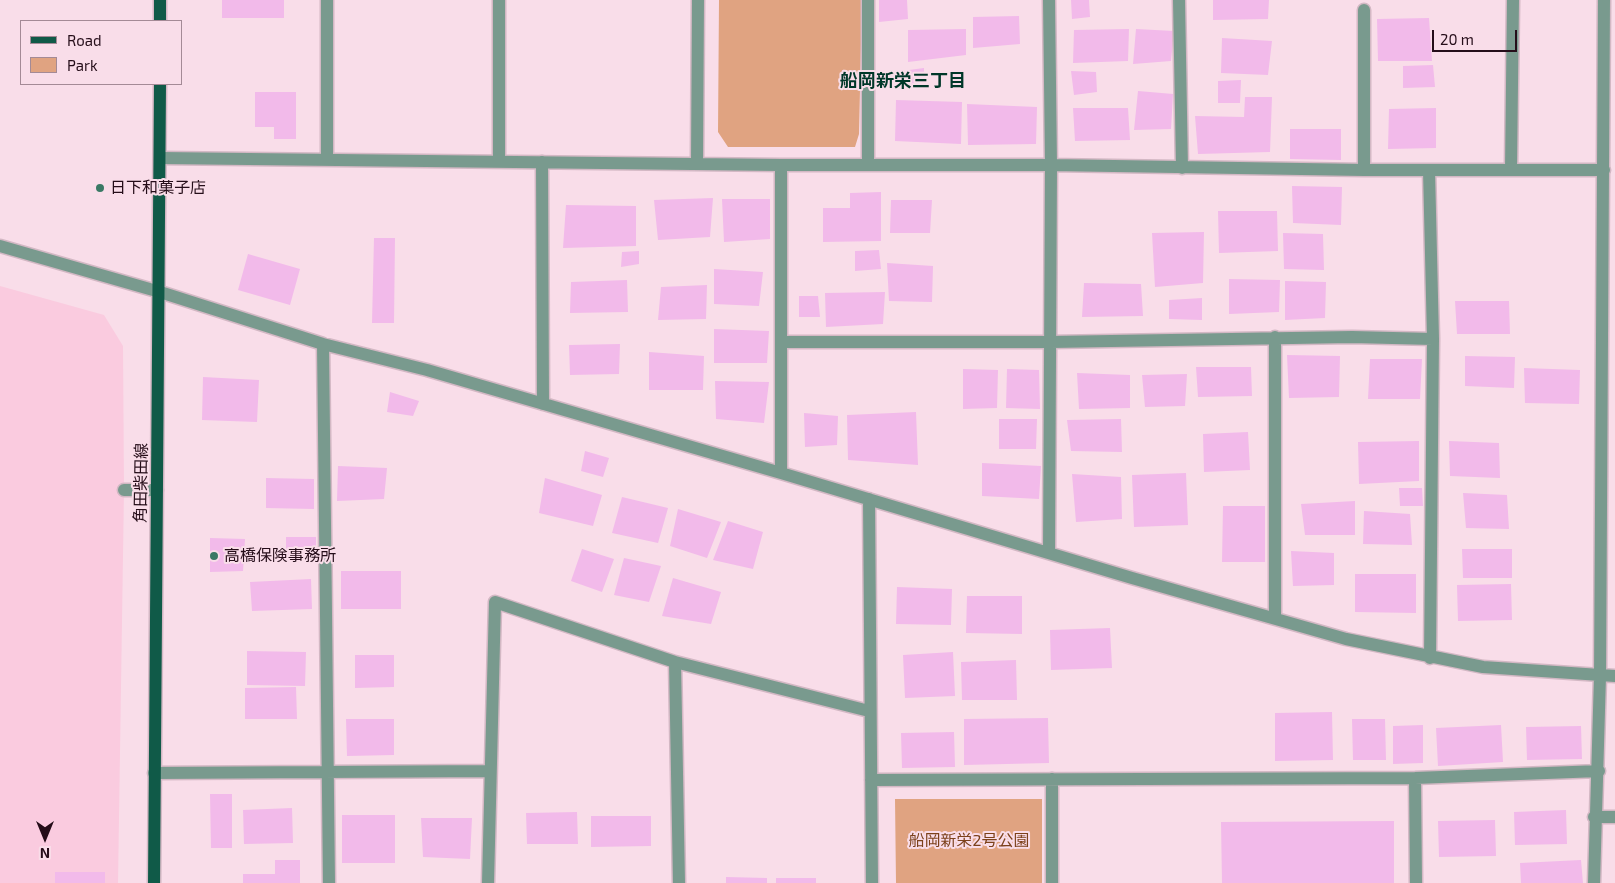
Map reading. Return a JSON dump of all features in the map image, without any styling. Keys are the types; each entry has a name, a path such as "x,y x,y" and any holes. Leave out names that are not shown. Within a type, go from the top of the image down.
{"main road":[{"path":"160,0 160,20"},
{"name":"角田柴田線","path":"154,883 160,292 160,85"}],"street":[{"path":"327,0 327,160"},
{"path":"498,0 498,162"},
{"path":"697,164 698,0"},
{"path":"868,0 868,164"},
{"path":"1049,0 1051,165 1049,553"},
{"path":"1179,0 1182,168"},
{"path":"1511,169 1513,0"},
{"path":"1594,883 1594,817 1599,771 1604,0"},
{"path":"1364,10 1364,170"},
{"path":"160,158 781,165 1051,165 1364,170 1604,170"},
{"path":"542,162 543,404"},
{"path":"781,165 781,472"},
{"path":"1429,170 1433,339 1430,658"},
{"path":"0,246 160,292 324,344 427,370 781,472 1049,553 1346,639 1430,658 1483,667 1615,676"},
{"path":"781,342 1051,342 1352,336 1433,339"},
{"path":"1275,338 1276,618"},
{"path":"324,344 329,883"},
{"path":"124,490 157,490"},
{"path":"869,499 869,711 872,883"},
{"path":"488,883 495,602 675,662 869,711"},
{"path":"675,662 679,883"},
{"path":"154,773 490,771"},
{"path":"871,780 1415,778 1599,771"},
{"path":"1415,778 1416,883"},
{"path":"1052,779 1052,883"},
{"path":"1594,817 1615,817"}],"shaded area":[{"path":"0,286 104,315 123,346 124,490 118,883 0,883"}],"green space":[{"path":"719,0 862,0 859,134 855,147 728,147 718,132"},
{"name":"船岡新栄2号公園","path":"895,799 1042,799 1042,883 896,883"}],"building":[{"path":"222,0 284,0 284,18 222,18"},
{"path":"879,0 907,0 908,19 879,22"},
{"path":"1071,0 1089,0 1090,17 1072,19"},
{"path":"1213,0 1269,0 1268,19 1213,20"},
{"path":"1019,16 1020,44 973,48 973,17"},
{"path":"1429,18 1432,61 1378,61 1377,19"},
{"path":"966,29 966,55 908,62 908,30"},
{"path":"1129,29 1128,61 1073,63 1074,30"},
{"path":"1136,29 1174,31 1171,61 1133,64"},
{"path":"1222,38 1272,41 1268,75 1221,73"},
{"path":"1433,65 1435,87 1403,88 1403,66"},
{"path":"924,68 924,89 911,88 909,70"},
{"path":"1071,71 1096,72 1097,92 1074,95"},
{"path":"1241,80 1240,103 1218,103 1218,81"},
{"path":"1138,91 1173,94 1171,129 1134,130"},
{"path":"255,92 296,92 296,139 274,139 274,127 255,127"},
{"path":"1245,97 1272,97 1270,152 1198,154 1195,116 1244,117"},
{"path":"896,100 962,102 961,144 895,141"},
{"path":"967,104 1037,107 1036,144 968,145"},
{"path":"1073,108 1128,108 1130,140 1075,141"},
{"path":"1436,108 1436,148 1388,149 1389,109"},
{"path":"1290,129 1341,129 1341,160 1290,159"},
{"path":"1292,186 1342,187 1341,225 1293,223"},
{"path":"881,192 881,241 823,242 823,208 850,208 850,193"},
{"path":"713,198 710,237 658,240 654,200"},
{"path":"722,199 770,199 770,239 724,242"},
{"path":"891,200 932,200 930,233 890,233"},
{"path":"566,205 636,206 636,246 563,248"},
{"path":"1218,211 1277,211 1278,251 1219,253"},
{"path":"1204,232 1203,283 1155,287 1152,233"},
{"path":"1283,233 1323,234 1324,270 1284,269"},
{"path":"374,238 395,238 394,323 372,323"},
{"path":"879,250 881,269 855,271 855,251"},
{"path":"639,251 639,264 621,267 622,252"},
{"path":"248,254 300,269 290,305 238,290"},
{"path":"887,263 933,266 932,302 889,301"},
{"path":"714,269 763,272 759,306 714,304"},
{"path":"1229,279 1280,280 1279,312 1229,314"},
{"path":"627,280 628,312 570,313 571,282"},
{"path":"1285,281 1326,282 1325,318 1285,320"},
{"path":"1084,283 1141,284 1143,316 1082,317"},
{"path":"707,285 706,319 658,320 661,287"},
{"path":"885,292 883,324 826,327 825,293"},
{"path":"799,296 818,296 820,317 799,317"},
{"path":"1202,298 1202,320 1169,319 1169,300"},
{"path":"1455,301 1509,301 1510,334 1457,334"},
{"path":"714,329 769,331 767,363 714,363"},
{"path":"620,344 619,374 570,375 569,345"},
{"path":"649,352 704,356 703,390 649,390"},
{"path":"1287,355 1340,356 1339,397 1289,398"},
{"path":"1465,356 1515,357 1514,388 1465,386"},
{"path":"1370,359 1422,359 1420,399 1368,399"},
{"path":"1196,367 1251,367 1252,396 1198,397"},
{"path":"1524,368 1580,370 1579,404 1525,403"},
{"path":"963,369 998,370 997,408 963,409"},
{"path":"1007,369 1039,370 1040,409 1006,408"},
{"path":"1077,373 1130,375 1130,408 1079,409"},
{"path":"1187,374 1185,406 1145,407 1142,375"},
{"path":"203,377 259,380 257,422 202,420"},
{"path":"715,381 769,382 764,423 716,419"},
{"path":"390,392 419,401 413,416 387,412"},
{"path":"916,412 918,465 848,460 847,415"},
{"path":"804,413 838,416 837,445 805,447"},
{"path":"999,419 1037,419 1036,449 999,449"},
{"path":"1121,419 1122,452 1071,451 1067,420"},
{"path":"1248,432 1250,470 1204,472 1203,434"},
{"path":"1419,441 1419,481 1359,484 1358,442"},
{"path":"1449,441 1499,443 1500,478 1450,476"},
{"path":"585,451 609,458 603,477 581,471"},
{"path":"982,463 1041,466 1039,499 982,496"},
{"path":"338,466 387,468 384,499 337,501"},
{"path":"1186,473 1188,525 1134,527 1132,475"},
{"path":"1072,474 1121,477 1122,519 1076,522"},
{"path":"266,478 314,479 314,509 266,508"},
{"path":"545,478 602,495 593,526 539,513"},
{"path":"1399,488 1422,488 1423,506 1400,506"},
{"path":"1463,493 1507,495 1509,529 1466,528"},
{"path":"622,497 668,508 658,543 612,533"},
{"path":"1355,501 1355,535 1305,535 1301,504"},
{"path":"1223,506 1265,506 1265,562 1222,562"},
{"path":"678,509 721,522 707,558 670,546"},
{"path":"1364,511 1410,514 1412,545 1363,544"},
{"path":"728,521 763,532 753,569 713,560"},
{"path":"286,537 316,537 316,557 286,557"},
{"path":"210,538 245,539 243,571 210,572"},
{"path":"582,549 614,559 602,592 571,581"},
{"path":"1462,549 1512,549 1512,578 1463,578"},
{"path":"1291,551 1334,553 1334,585 1293,586"},
{"path":"624,558 661,566 649,602 614,595"},
{"path":"341,571 401,571 401,609 341,609"},
{"path":"1355,574 1416,574 1416,613 1355,612"},
{"path":"673,578 721,592 711,624 662,616"},
{"path":"311,579 312,609 252,611 250,582"},
{"path":"1511,584 1512,620 1458,621 1457,585"},
{"path":"897,587 952,589 951,625 896,624"},
{"path":"967,596 1022,596 1022,634 966,633"},
{"path":"1110,628 1112,668 1051,670 1050,630"},
{"path":"247,651 306,652 305,686 247,685"},
{"path":"953,652 955,696 905,698 903,655"},
{"path":"355,655 394,655 394,687 355,688"},
{"path":"1016,660 1017,700 962,700 961,662"},
{"path":"296,687 297,719 245,719 245,688"},
{"path":"1332,712 1333,760 1275,761 1275,713"},
{"path":"1048,718 1049,763 964,765 964,719"},
{"path":"346,719 394,719 394,755 347,756"},
{"path":"1352,719 1385,719 1386,760 1353,760"},
{"path":"1423,725 1423,763 1393,764 1393,726"},
{"path":"1501,725 1503,762 1438,766 1436,728"},
{"path":"1581,726 1582,759 1527,760 1526,727"},
{"path":"954,732 955,767 902,768 901,733"},
{"path":"210,794 232,794 232,848 211,848"},
{"path":"292,808 293,843 244,844 243,810"},
{"path":"1566,810 1567,844 1515,845 1514,812"},
{"path":"577,812 578,844 527,844 526,813"},
{"path":"342,815 395,815 395,863 342,863"},
{"path":"591,816 651,816 651,846 591,847"},
{"path":"421,818 472,818 470,859 423,857"},
{"path":"1495,820 1496,856 1439,857 1438,821"},
{"path":"1394,821 1394,883 1222,883 1221,822"},
{"path":"275,860 300,860 300,883 243,883 243,874 275,874"},
{"path":"1581,860 1583,883 1521,883 1520,863"},
{"path":"55,872 105,872 105,883 55,883"},
{"path":"726,877 767,878 767,883 726,883"},
{"path":"776,878 816,878 816,883 776,883"}],"place":[{"name":"日下和菓子店","path":"100,188"},
{"name":"高橋保険事務所","path":"214,556"}],"district":[{"name":"船岡新栄三丁目","path":"903,81"}]}
